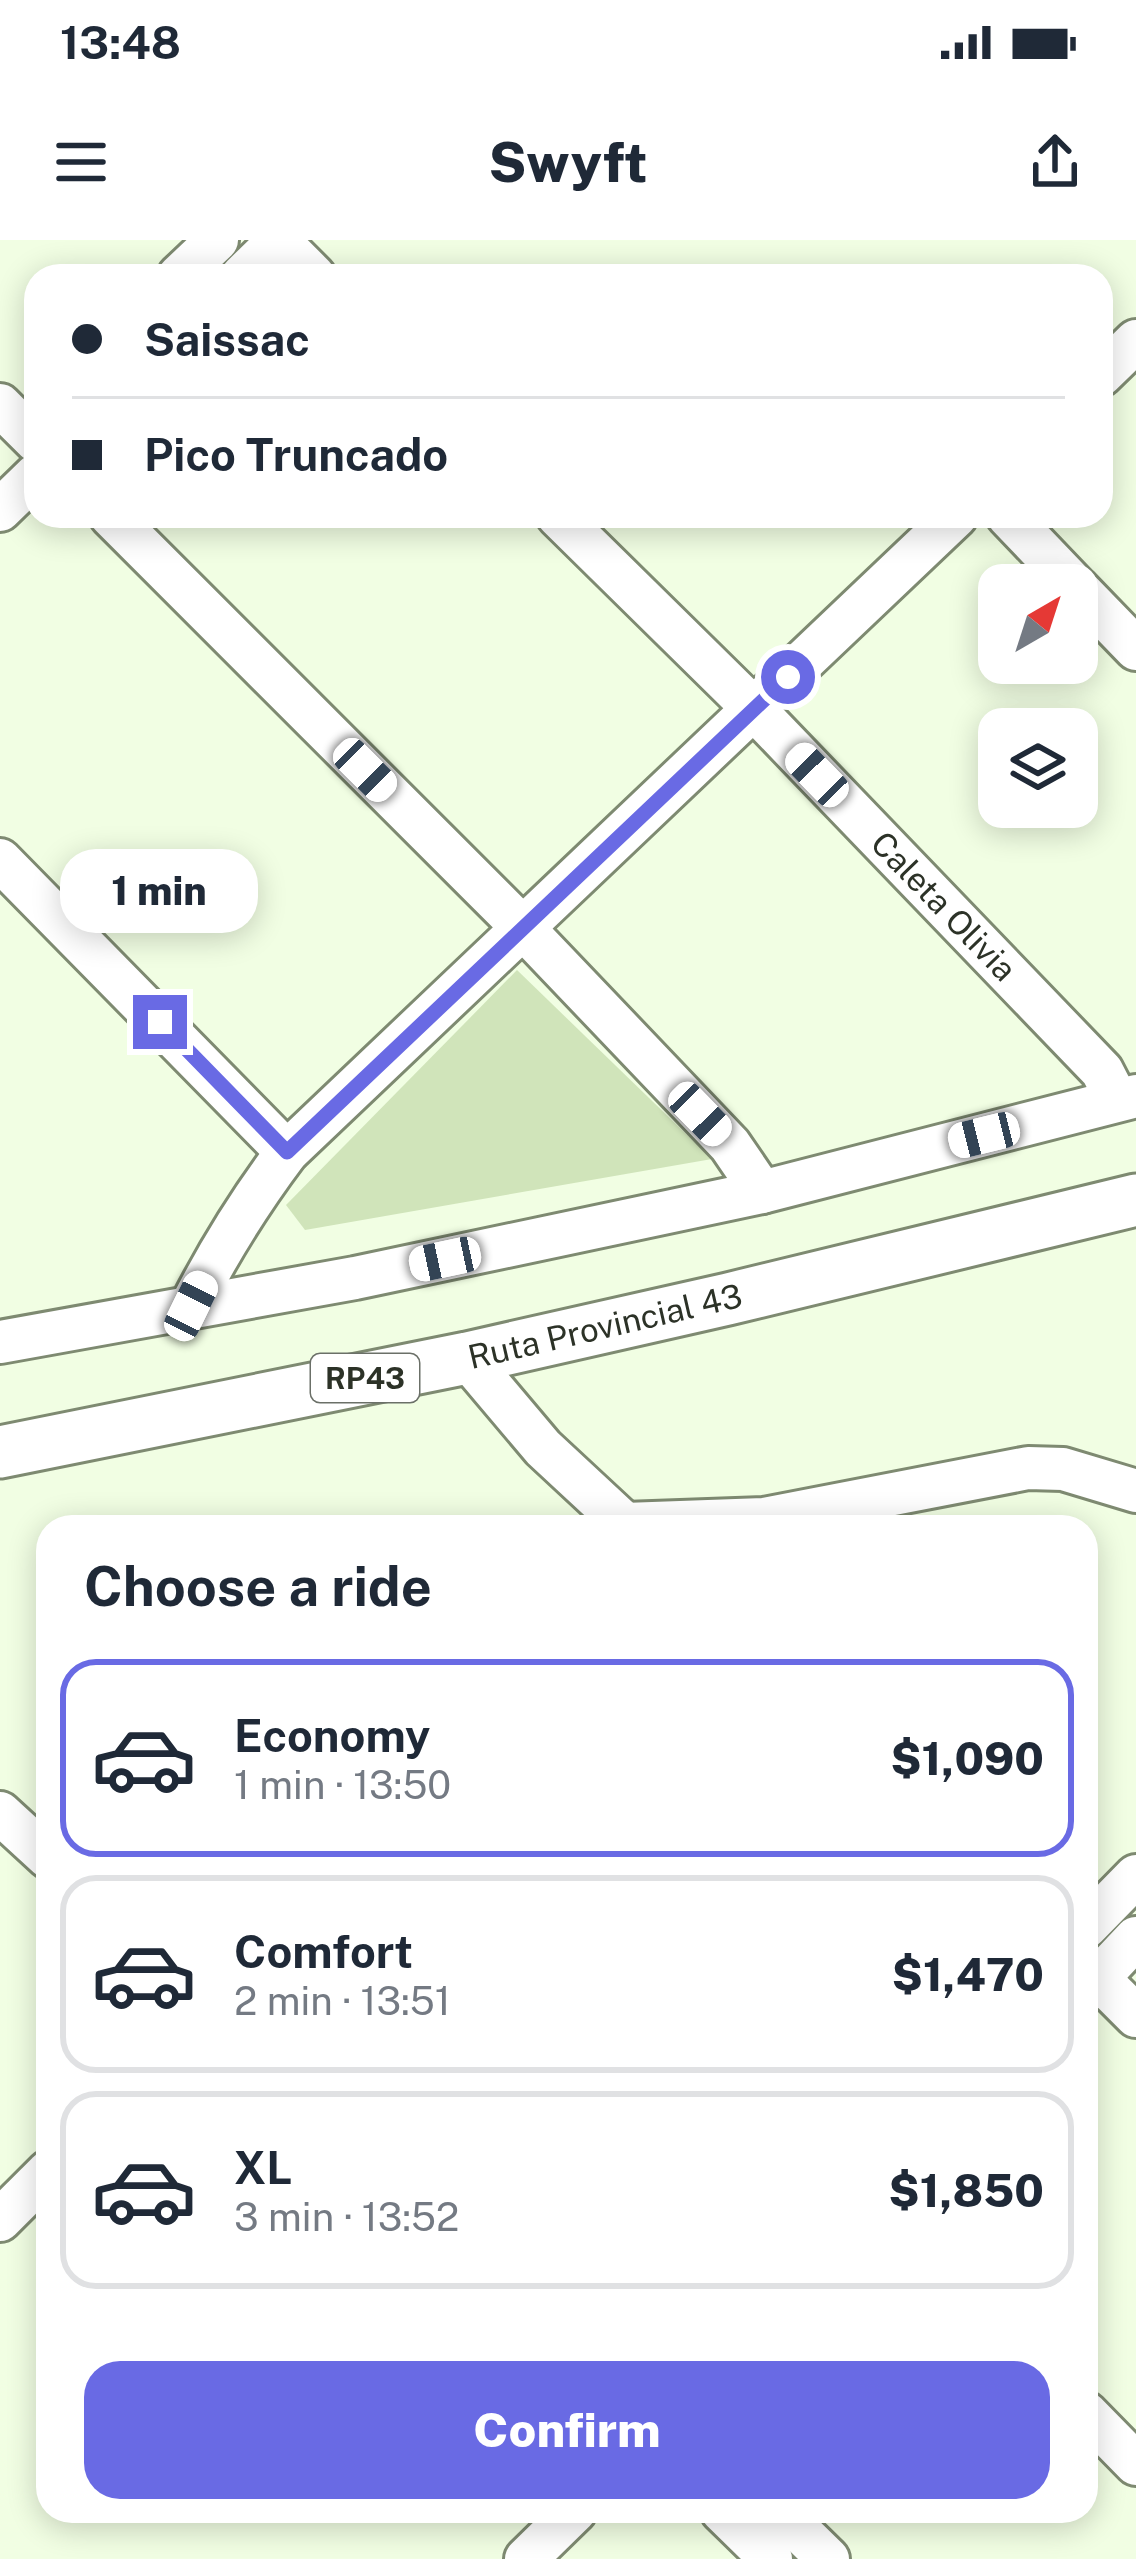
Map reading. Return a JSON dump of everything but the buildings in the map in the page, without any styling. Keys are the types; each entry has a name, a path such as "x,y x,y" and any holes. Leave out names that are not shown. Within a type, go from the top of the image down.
{"main road":[{"name":"Ruta Provincial 43","path":"0,1452 467,1358 1136,1200"}],"street":[{"path":"192,264 217,240"},
{"path":"254,264 278,240 302,264"},
{"path":"1113,363 1136,341"},
{"path":"0,510 24,487"},
{"path":"123,528 524,929 730,1145 762,1192"},
{"name":"Caleta Olivia","path":"570,528 754,709 1126,1098"},
{"path":"191,1306 217,1255 287,1152 943,528"},
{"path":"1020,528 1055,564"},
{"path":"1098,609 1136,649"},
{"path":"0,860 287,1152"},
{"path":"0,1342 355,1278 762,1192 1126,1098"},
{"path":"467,1358 543,1448 613,1515"},
{"path":"785,1515 1028,1468 1063,1469 1136,1491"},
{"path":"0,1813 36,1846"},
{"path":"1098,1915 1136,1876"},
{"path":"1098,1971 1136,1938"},
{"path":"1098,1985 1136,2016"},
{"path":"0,2220 36,2184"},
{"path":"1098,2425 1136,2464"},
{"path":"526,2559 563,2523"},
{"path":"734,2523 771,2559"},
{"path":"791,2523 828,2559"}],"green space":[{"path":"517,970 712,1159 305,1230 286,1205"}],"route":[{"path":"160,1022 287,1152 788,677"}]}
